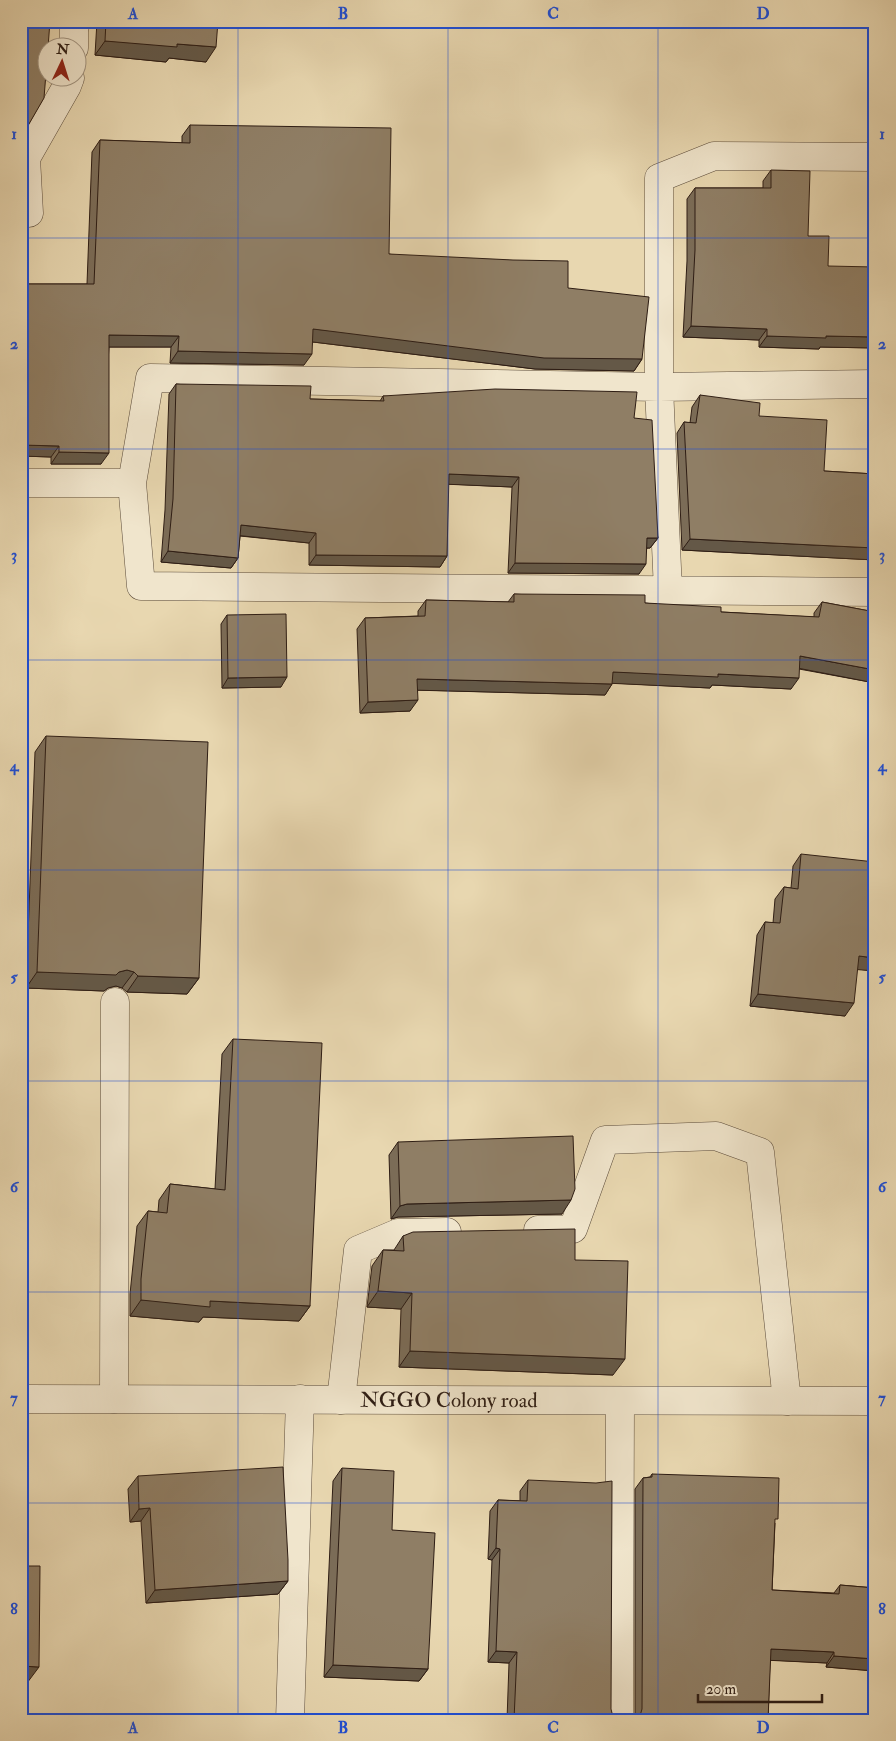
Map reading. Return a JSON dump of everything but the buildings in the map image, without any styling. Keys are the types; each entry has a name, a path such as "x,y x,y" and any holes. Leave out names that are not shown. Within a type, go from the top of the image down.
{"street":[{"path":"74,38 76,21"},
{"path":"21,212 29,213 26,158 66,88"},
{"path":"668,592 660,387 659,178 714,156 875,157"},
{"path":"875,384 660,387 150,378 132,483 141,586 668,592 875,592"},
{"path":"21,483 132,483"},
{"path":"114,1399 115,1002"},
{"path":"515,1231 574,1229 605,1140 716,1136 760,1152 787,1401"},
{"path":"341,1400 358,1250 398,1233 476,1232"},
{"name":"NGGO Colony road","path":"21,1398 875,1402"},
{"path":"290,1720 300,1400"},
{"path":"619,1720 620,1400"}]}
